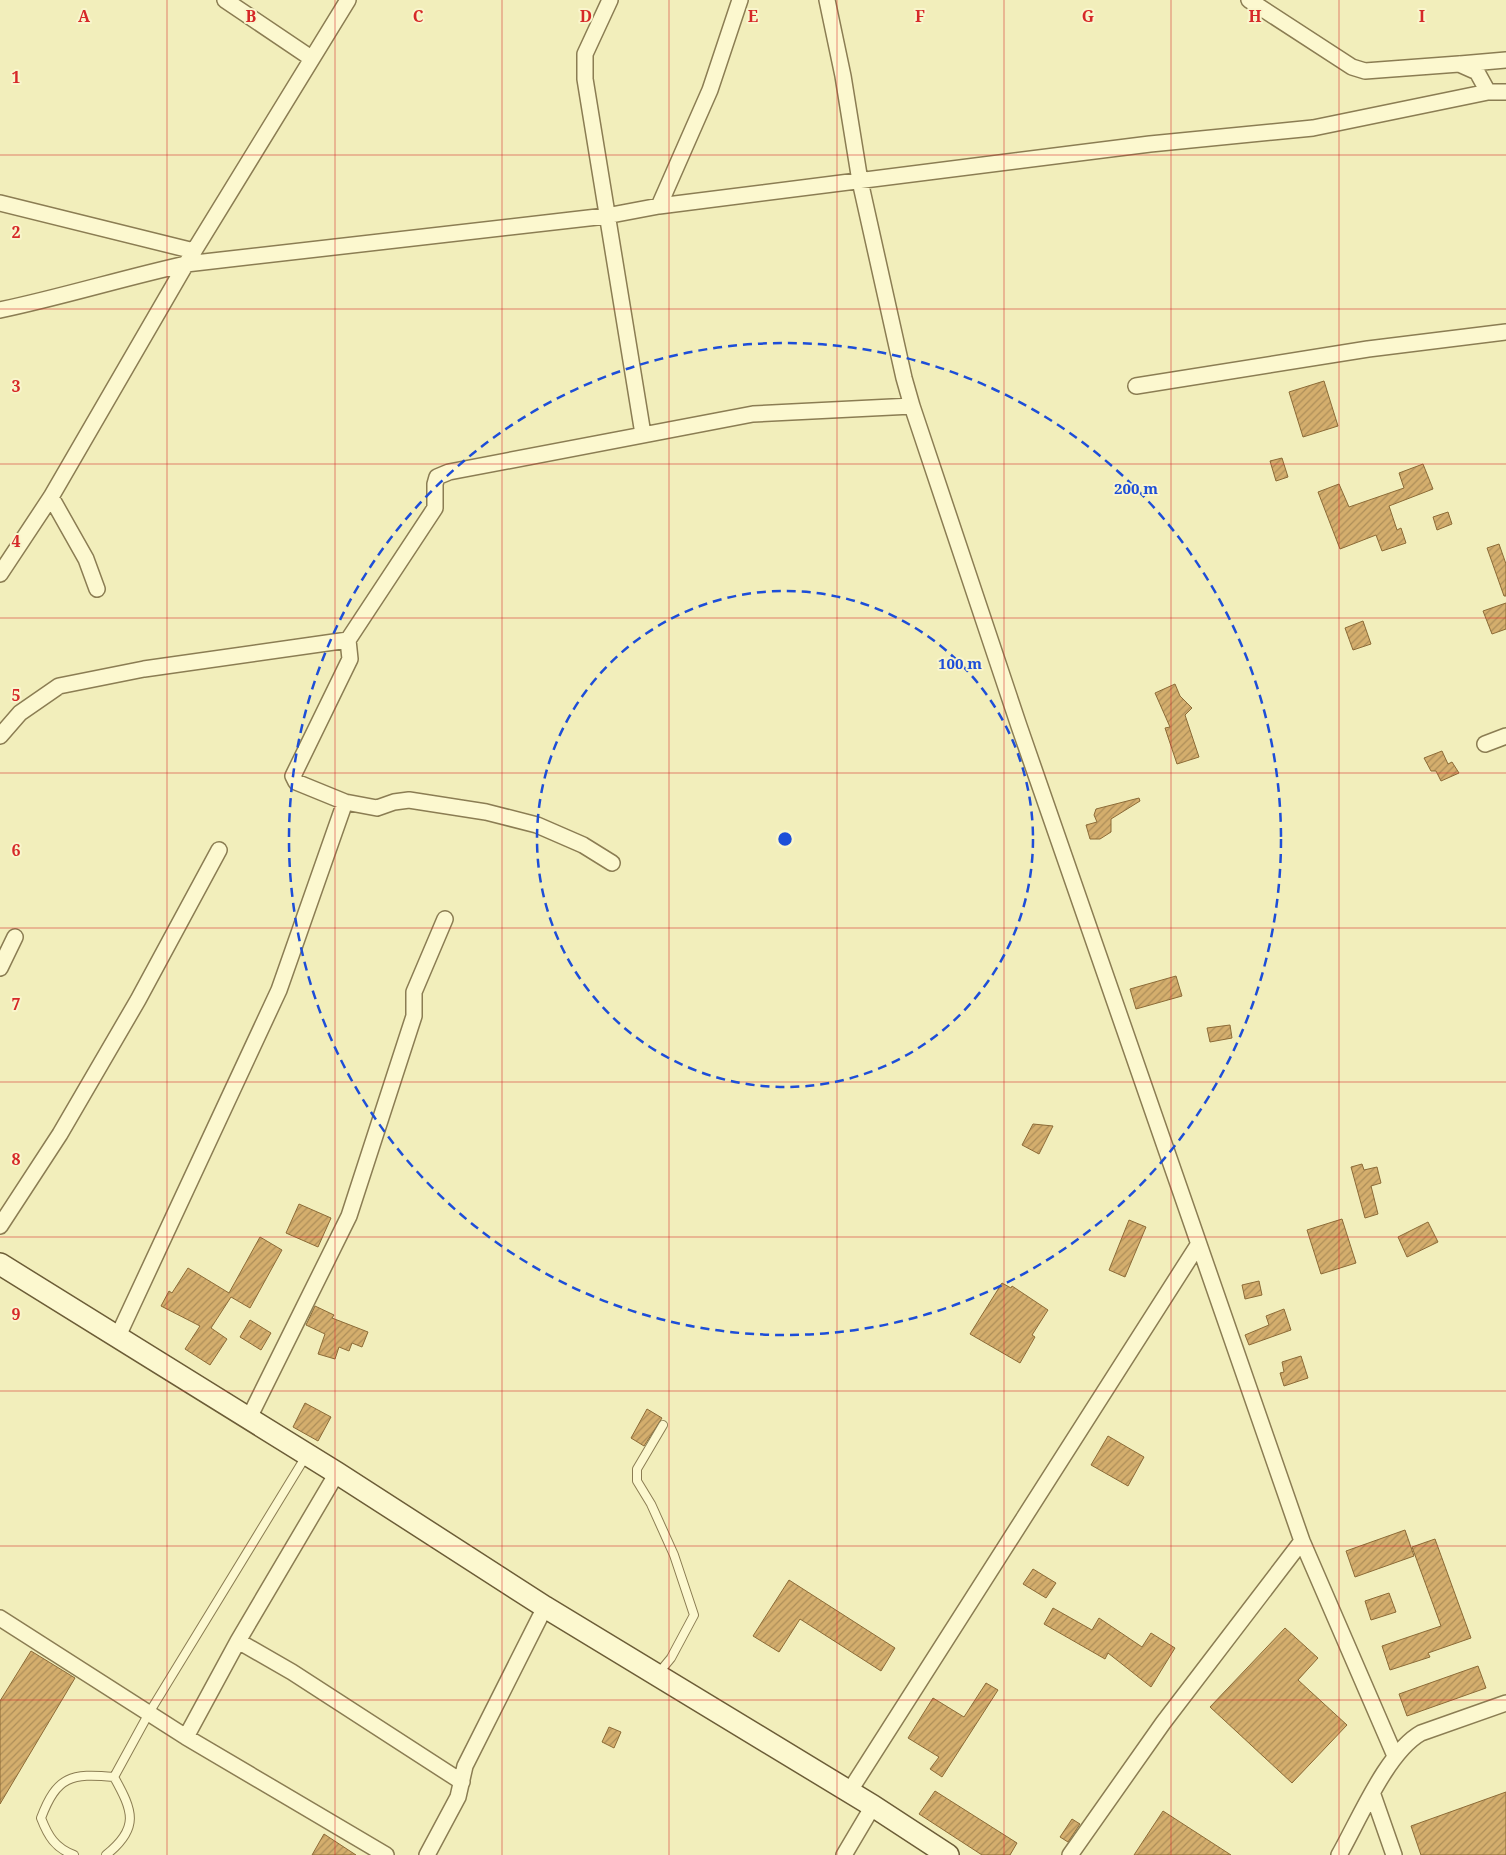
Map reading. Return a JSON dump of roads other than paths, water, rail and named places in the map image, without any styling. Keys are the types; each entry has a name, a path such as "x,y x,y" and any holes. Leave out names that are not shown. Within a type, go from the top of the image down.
{"main road":[{"path":"0,1264 337,1473 545,1607 872,1806 948,1855"}],"street":[{"path":"225,0 311,58"},
{"path":"0,574 51,497 190,258 348,0"},
{"path":"610,0 585,54 585,79 606,216 644,434"},
{"path":"659,206 710,90 740,0"},
{"path":"826,0 843,76 860,181 912,406 1019,726 1302,1540 1395,1756"},
{"path":"1249,0 1352,67 1364,71 1506,60"},
{"path":"1459,64 1477,72 1488,92"},
{"path":"0,310 50,299 190,258 606,216 659,206 1150,144 1313,128 1488,92 1506,92"},
{"path":"0,203 190,258"},
{"path":"1136,386 1368,349 1506,332"},
{"path":"612,863 583,846 537,825 486,812 409,800 394,802 377,808 345,802 296,782 293,776 350,659 348,640 435,508 434,484 437,477 449,472 752,414 912,406"},
{"path":"51,497 86,559 97,589"},
{"path":"0,736 20,713 59,686 144,669 348,640"},
{"path":"1485,744 1506,736"},
{"path":"118,1336 279,990 345,802"},
{"path":"0,1226 60,1134 134,1008 219,850"},
{"path":"249,1418 349,1216 414,1016 414,992 445,919"},
{"path":"0,968 15,937"},
{"path":"849,1792 1198,1245"},
{"path":"186,1737 238,1641 337,1473"},
{"path":"1070,1855 1163,1723 1302,1540"},
{"path":"427,1855 458,1797 465,1766 545,1607"},
{"path":"0,1618 186,1737 386,1855"},
{"path":"238,1641 292,1672 462,1782"},
{"path":"1339,1855 1395,1756 1409,1740 1421,1733 1506,1704"},
{"path":"1373,1795 1394,1855"},
{"path":"844,1855 872,1806"}],"lane":[{"path":"656,1676 671,1658 694,1615 674,1555 651,1504 637,1482 636,1468 663,1425"},
{"path":"114,1777 149,1713 306,1454"},
{"path":"74,1855 64,1851 48,1837 41,1818 50,1796 69,1778 91,1775 114,1777"},
{"path":"106,1855 122,1843 131,1820 127,1799 114,1777"}]}
